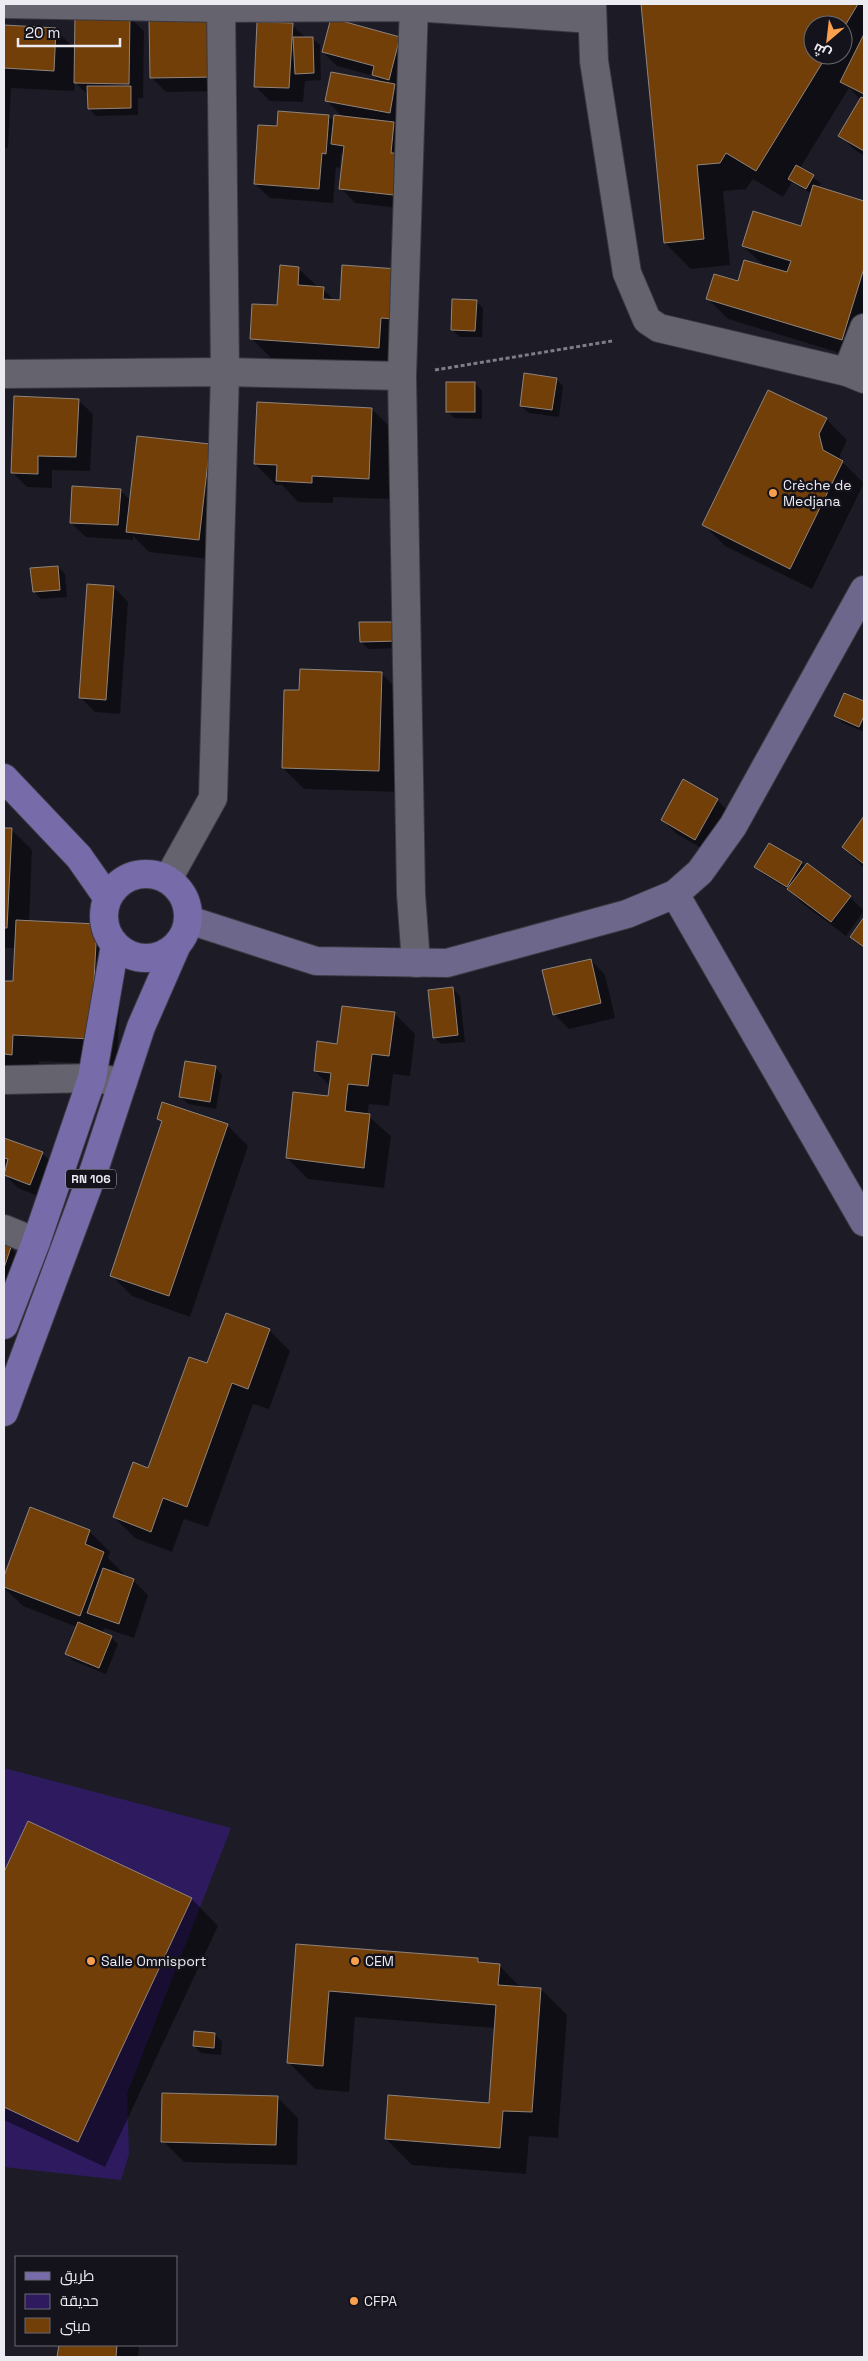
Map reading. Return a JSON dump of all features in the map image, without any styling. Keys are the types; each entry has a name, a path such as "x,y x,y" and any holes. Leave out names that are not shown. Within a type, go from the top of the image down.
{"main road":[{"path":"189,920 316,961 447,963 627,914 675,894 700,872 733,826 864,590"},
{"path":"4,778 79,858 107,897"},
{"path":"142,873 157,874 168,879 179,889 186,902 189,920 185,934 176,946 165,954 150,958 135,957 114,945 107,933 103,911 107,897 116,885 129,877 142,873"},
{"path":"675,894 864,1222"},
{"name":"RN 106","path":"4,1325 36,1242 92,1078 114,945"},
{"name":"RN 106","path":"4,1412 91,1179 141,1027 176,946"}],"street":[{"path":"4,4 414,6 592,11 594,61 627,273 647,320 659,328 856,376 864,328"},
{"path":"168,879 213,798 225,372 221,6"},
{"path":"414,6 402,376 411,894 416,963"},
{"path":"4,374 225,372 402,376"},
{"path":"4,1080 92,1078 123,1082"},
{"path":"4,1229 36,1242"}],"path":[{"path":"402,376 612,341"}],"green space":[{"name":"Salle Omnisport","path":"4,1768 231,1828 127,2094 129,2154 121,2180 4,2167"}],"building":[{"path":"641,4 858,4 851,15 803,15 803,65 821,65 756,171 726,153 720,163 697,165 704,239 664,243"},
{"path":"75,14 130,15 129,84 74,83"},
{"path":"149,17 215,17 216,77 150,78"},
{"path":"331,18 400,37 389,80 372,75 374,66 322,52"},
{"path":"257,22 293,23 289,88 254,87"},
{"path":"4,25 56,28 54,71 4,68"},
{"path":"864,34 864,94 840,82 848,65 853,65 853,56"},
{"path":"293,37 313,37 314,73 295,74"},
{"path":"331,72 395,84 390,113 325,101"},
{"path":"87,86 131,86 131,108 88,109"},
{"path":"861,97 864,98 864,151 838,136"},
{"path":"278,111 329,115 326,154 322,153 319,189 254,184 258,125 277,126"},
{"path":"334,115 394,122 391,153 399,153 394,195 339,189 344,146 331,144"},
{"path":"796,165 814,175 806,189 788,179"},
{"path":"813,185 864,201 864,268 842,340 706,299 714,274 738,281 744,260 787,272 791,261 742,246 753,211 801,226"},
{"path":"280,265 299,267 298,285 324,287 323,299 340,300 342,265 398,269 394,319 381,318 379,348 250,339 252,304 277,305"},
{"path":"452,299 477,300 475,331 451,330"},
{"path":"524,373 557,378 552,410 520,406"},
{"path":"446,382 475,382 475,412 446,412"},
{"name":"Crèche de Medjana","path":"768,390 827,418 819,434 823,450 843,461 790,569 702,525"},
{"path":"14,396 79,399 76,457 38,456 38,474 11,473"},
{"path":"257,402 372,408 369,479 312,476 312,483 276,481 277,465 254,464"},
{"path":"137,436 210,444 199,540 126,532"},
{"path":"72,486 121,489 118,525 70,523"},
{"path":"58,566 60,590 33,592 30,568"},
{"path":"87,584 114,586 106,700 79,698"},
{"path":"359,622 397,622 398,641 360,642"},
{"path":"300,669 382,672 379,771 282,768 284,690 299,690"},
{"path":"844,693 864,701 864,716 859,727 834,716"},
{"path":"683,779 718,799 695,840 661,820"},
{"path":"864,816 864,864 842,847"},
{"path":"4,828 12,828 7,928 4,928"},
{"path":"769,843 802,862 787,887 754,867"},
{"path":"807,863 851,896 831,922 787,889"},
{"path":"864,917 864,947 850,937"},
{"path":"16,920 97,924 91,1039 13,1035 12,1055 4,1054 4,981 13,981"},
{"path":"591,959 601,1003 553,1015 542,970"},
{"path":"453,987 458,1035 433,1038 428,990"},
{"path":"342,1006 395,1012 389,1056 372,1054 368,1086 348,1084 345,1111 370,1114 364,1168 286,1158 293,1092 328,1096 331,1073 314,1071 317,1041 337,1044"},
{"path":"185,1061 216,1066 210,1102 179,1097"},
{"path":"162,1102 228,1124 169,1296 110,1276 162,1121 157,1119"},
{"path":"4,1138 43,1152 30,1185 4,1175 8,1159 4,1158"},
{"path":"4,1244 11,1247 4,1268"},
{"path":"226,1313 270,1329 248,1389 232,1383 187,1507 163,1498 151,1532 113,1517 133,1462 148,1468 189,1357 207,1363"},
{"path":"30,1507 90,1530 85,1544 104,1552 80,1616 4,1587 4,1576"},
{"path":"103,1568 134,1579 119,1624 87,1613"},
{"path":"78,1622 112,1636 99,1668 65,1654"},
{"name":"Salle Omnisport","path":"28,1821 192,1898 78,2142 4,2107 4,1872"},
{"path":"296,1944 478,1958 478,1962 500,1964 498,1985 541,1988 532,2112 503,2111 500,2148 385,2139 388,2095 489,2103 496,2005 329,1991 323,2066 287,2063"},
{"path":"194,2031 215,2033 214,2048 193,2046"},
{"path":"162,2093 278,2096 276,2145 161,2142"},
{"path":"59,2346 117,2346 116,2357 57,2357"}],"place":[{"name":"Crèche de Medjana","path":"773,493"},
{"name":"Salle Omnisport","path":"91,1961"},
{"name":"CEM","path":"355,1961"},
{"name":"CFPA","path":"354,2301"}]}
